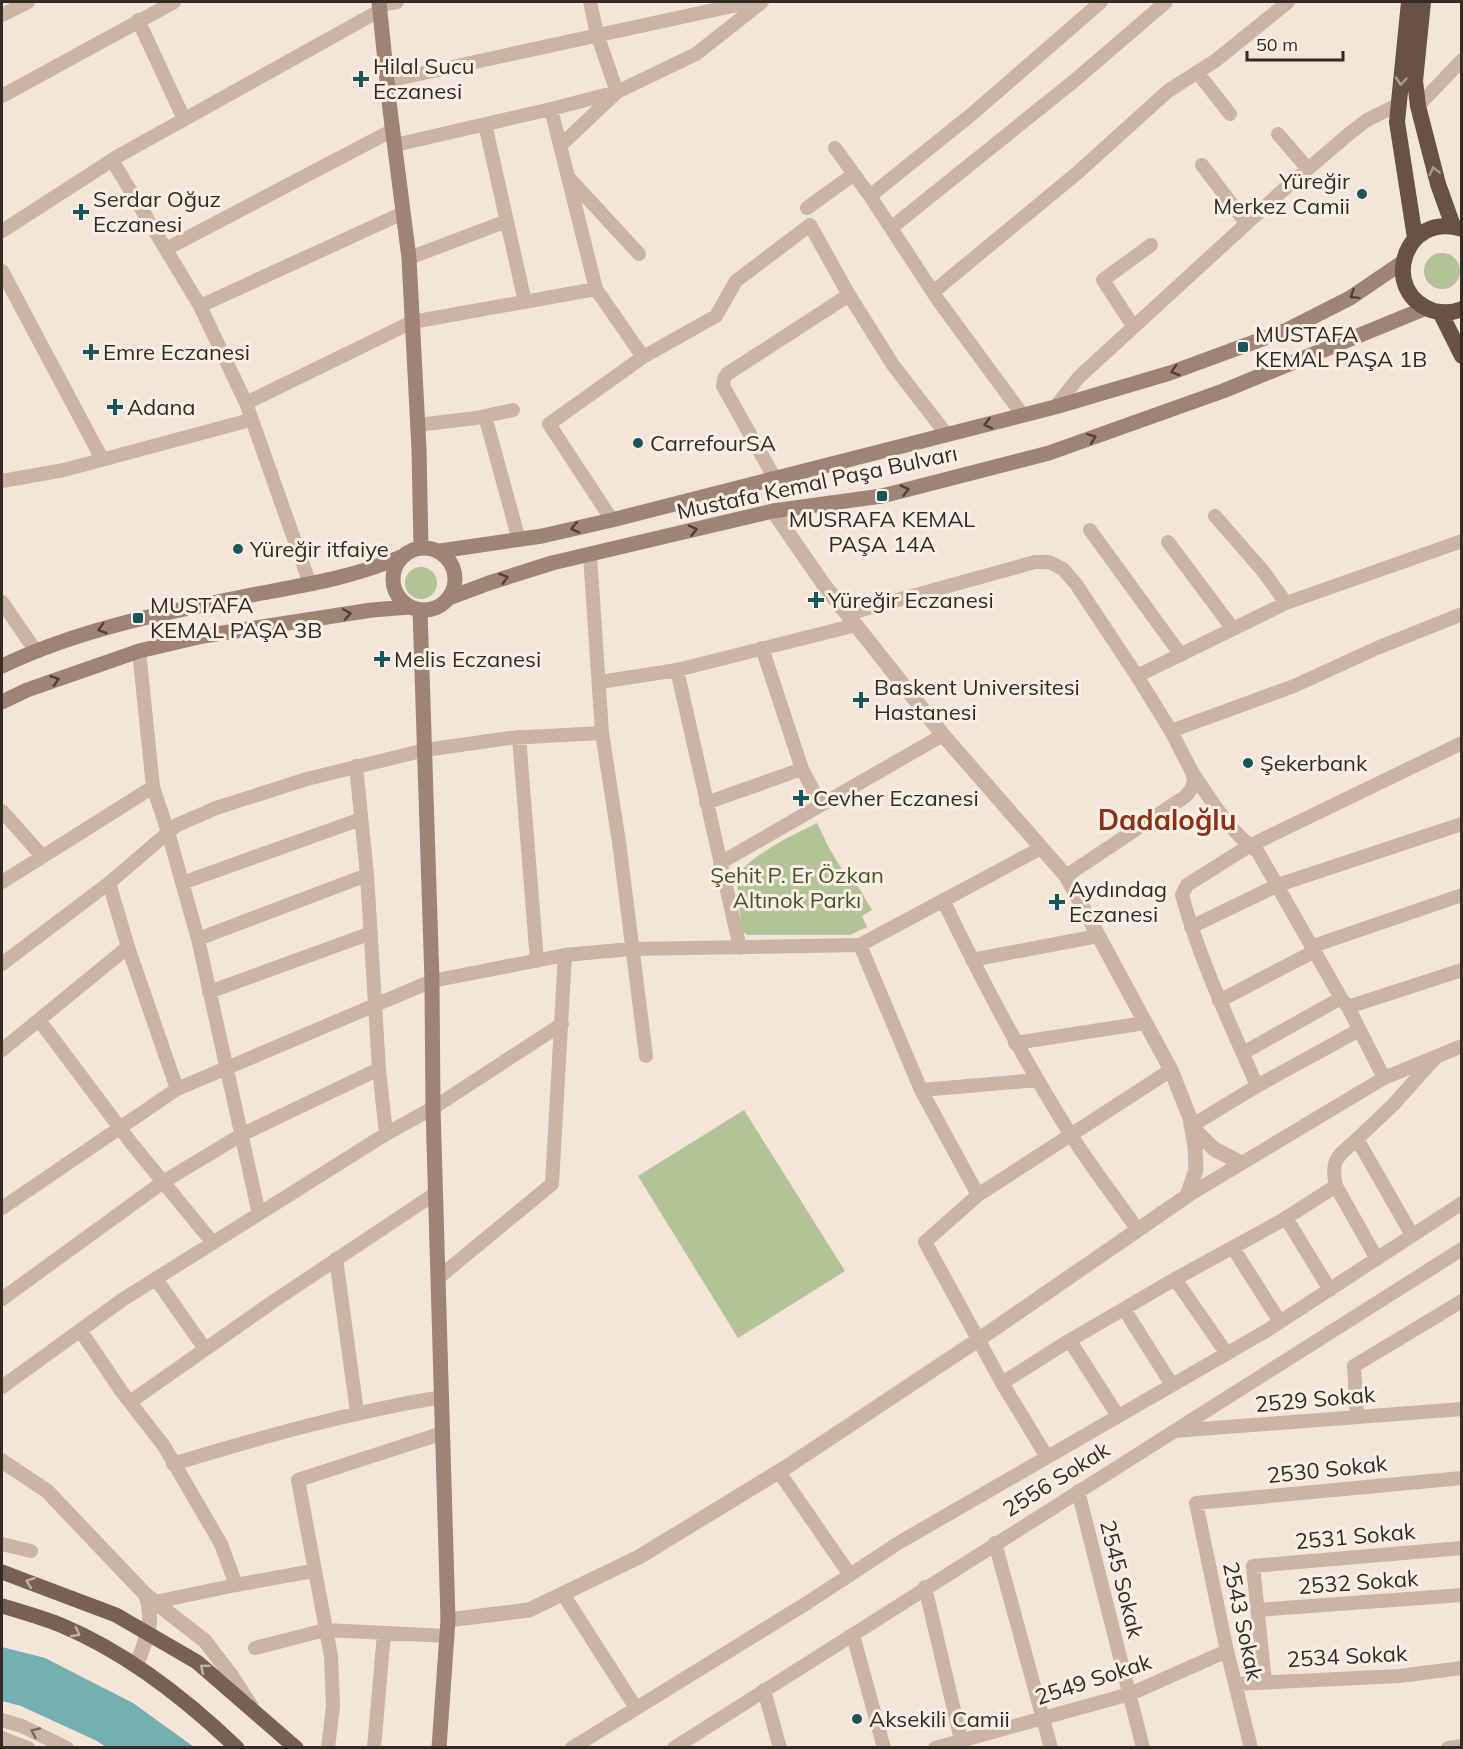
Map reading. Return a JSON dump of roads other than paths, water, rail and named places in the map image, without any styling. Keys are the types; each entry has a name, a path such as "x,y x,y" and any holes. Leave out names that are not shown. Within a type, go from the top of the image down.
{"highway":[{"path":"1409,2 1397,122 1415,238"},
{"path":"1423,2 1416,81 1418,106 1437,184 1457,228 1433,228 1415,238 1407,249 1403,262 1403,276 1407,289 1415,300 1433,310 1455,312 1461,309"},
{"path":"1433,310 1461,356"}],"main road":[{"path":"379,6 409,258 421,548"},
{"name":"Mustafa Kemal Paşa Bulvarı","path":"440,551 519,540 612,520 774,477 947,435 1170,373 1287,330 1350,298 1403,262"},
{"name":"Mustafa Kemal Paşa Bulvarı","path":"449,598 552,563 773,511 882,496 1049,453 1224,391 1433,310"},
{"path":"2,702 27,690 139,651 202,636 372,610 415,608 431,609 441,605 454,589 456,578 454,567 440,551 421,548 411,550 403,556 393,573 396,592 415,608 425,750 448,1620 440,1748"},
{"path":"2,666 35,650 138,618 337,580 403,556"},
{"path":"2,1572 116,1615 197,1662 296,1748"},
{"path":"2,1606 63,1626 137,1664 208,1720 237,1748"}],"street":[{"path":"2,15 28,2"},
{"path":"2,96 174,2"},
{"path":"2,231 112,160 379,6 398,2"},
{"path":"590,2 597,34 617,92"},
{"path":"387,81 751,2"},
{"path":"166,249 394,138 485,124 617,92 696,54 762,2"},
{"path":"870,196 972,114 1101,2"},
{"path":"891,228 1074,81 1166,2"},
{"path":"933,292 1076,174 1168,92 1215,61 1288,2"},
{"path":"138,20 184,119"},
{"path":"1418,106 1461,60"},
{"path":"1197,72 1230,114"},
{"path":"560,146 617,92"},
{"path":"1055,406 1078,377 1308,168 1367,120 1399,104"},
{"path":"551,109 596,289 643,357"},
{"path":"485,124 525,302"},
{"path":"1278,134 1308,168"},
{"path":"835,148 870,196 933,292 1022,414"},
{"path":"112,160 200,306 246,403 250,420 310,584"},
{"path":"1202,165 1246,223"},
{"path":"807,208 854,174"},
{"path":"567,176 639,255"},
{"path":"200,306 403,213"},
{"path":"409,258 507,221"},
{"path":"612,520 549,424 643,357 716,316 736,281 810,225 892,365 947,435"},
{"path":"1133,326 1103,280 1151,245"},
{"path":"2,271 102,459"},
{"path":"246,403 412,322 596,289"},
{"path":"774,477 723,386 723,379 764,348 849,295"},
{"path":"417,425 513,410"},
{"path":"485,416 519,540"},
{"path":"2,481 64,470 250,420"},
{"path":"773,511 824,585 943,735 1066,876 1171,1070 1196,1147 1196,1170 1187,1196"},
{"path":"1215,516 1263,571 1286,603"},
{"path":"1090,530 1181,654"},
{"path":"1137,676 1286,603 1461,541"},
{"path":"1168,542 1233,629"},
{"path":"590,555 602,733 619,842 646,1056"},
{"path":"600,682 677,670 762,648 1035,562 1049,562 1064,569 1137,676 1171,731 1192,772 1222,815 1258,852 1314,948 1384,1078"},
{"path":"2,602 35,650"},
{"path":"1171,731 1294,686 1377,648 1461,614"},
{"path":"762,648 802,769 821,805"},
{"path":"139,651 153,787 198,939 259,1214"},
{"path":"677,670 740,948"},
{"path":"2,964 109,883 177,825 216,808 307,779 425,750 519,737 602,733"},
{"path":"720,863 943,735"},
{"path":"519,737 537,961"},
{"path":"1257,1086 1219,1000 1191,927 1182,895 1187,885 1250,846 1461,743"},
{"path":"357,766 367,875 379,1070 386,1134"},
{"path":"706,803 802,769"},
{"path":"1066,876 1186,796 1194,780 1192,772"},
{"path":"2,882 153,787"},
{"path":"2,812 42,856"},
{"path":"182,883 361,819"},
{"path":"1191,927 1278,885 1461,824"},
{"path":"2,1208 177,1089 432,981 565,955 631,949 860,945 1041,848"},
{"path":"198,939 367,875"},
{"path":"109,883 128,947 177,1089"},
{"path":"1219,1000 1314,948 1461,895"},
{"path":"944,900 1015,1042 1071,1136 1137,1228"},
{"path":"209,992 370,933"},
{"path":"972,960 1098,936"},
{"path":"860,945 921,1090 978,1195"},
{"path":"2,1050 128,947"},
{"path":"438,1278 552,1184 565,955"},
{"path":"1243,1053 1344,1002 1461,969"},
{"path":"39,1020 120,1129 213,1243"},
{"path":"1015,1042 1145,1023"},
{"path":"2,1388 122,1300 386,1134 433,1108 562,1024"},
{"path":"1191,1126 1257,1086 1359,1030"},
{"path":"448,1620 529,1611 639,1557 779,1472 978,1340 1137,1228 1187,1196 1384,1078 1461,1046"},
{"path":"1377,1258 1336,1186 1332,1169 1338,1157 1393,1105 1437,1055"},
{"path":"2,1299 163,1182 241,1135 379,1070"},
{"path":"1047,1457 1002,1383 925,1242 978,1195 1171,1070"},
{"path":"921,1090 1038,1080"},
{"path":"1191,1126 1214,1149 1241,1163"},
{"path":"1357,1139 1412,1235"},
{"path":"1002,1383 1124,1309 1286,1218 1336,1186"},
{"path":"130,1402 336,1259 436,1193"},
{"path":"572,1748 900,1542 1280,1322 1461,1203"},
{"path":"1286,1218 1330,1290"},
{"path":"1233,1248 1280,1322"},
{"name":"2556 Sokak","path":"674,1748 687,1744 764,1690 925,1587 1461,1249"},
{"path":"336,1259 357,1412"},
{"path":"156,1279 205,1349"},
{"path":"1175,1280 1227,1354"},
{"path":"1357,1416 1354,1366 1461,1301"},
{"path":"1124,1309 1172,1385"},
{"path":"80,1330 164,1446 221,1544 236,1584"},
{"path":"1070,1341 1118,1416"},
{"path":"173,1464 357,1412 442,1397"},
{"name":"2529 Sokak","path":"1172,1431 1461,1409"},
{"path":"328,1748 333,1706 331,1656 313,1571 298,1480 443,1433"},
{"path":"2,1461 47,1491 151,1598 205,1641 231,1675 254,1711"},
{"path":"779,1472 850,1575"},
{"name":"2530 Sokak","path":"1196,1503 1461,1478"},
{"name":"2545 Sokak","path":"1077,1491 1143,1748"},
{"name":"2543 Sokak","path":"1196,1503 1227,1651 1251,1748"},
{"path":"995,1543 1052,1748"},
{"path":"2,1544 31,1551"},
{"name":"2531 Sokak","path":"1257,1610 1253,1566 1461,1548"},
{"path":"151,1598 313,1571"},
{"path":"925,1587 962,1744"},
{"path":"563,1594 636,1708"},
{"name":"2532 Sokak","path":"1257,1610 1461,1595"},
{"path":"137,1664 148,1634 151,1598"},
{"path":"1257,1610 1265,1682"},
{"path":"255,1648 325,1630 447,1636"},
{"path":"374,1748 384,1633"},
{"path":"853,1635 884,1748"},
{"name":"2549 Sokak","path":"935,1748 962,1744 1043,1717 1130,1695 1227,1651"},
{"name":"2534 Sokak","path":"1235,1684 1399,1676 1461,1668"},
{"path":"764,1690 780,1748"},
{"path":"2,1720 22,1726 67,1748"},
{"path":"2,1738 28,1748"},
{"path":"1448,1748 1461,1746"}],"water":[{"path":"2,1647 45,1658 133,1703 194,1747 106,1747 21,1706 2,1701"}],"place":[{"name":"Hilal Sucu Eczanesi","path":"361,79"},
{"name":"Yüreğir Merkez Camii","path":"1362,194"},
{"name":"Serdar Oğuz Eczanesi","path":"81,212"},
{"name":"MUSTAFA KEMAL PAŞA 1B","path":"1243,347"},
{"name":"Emre Eczanesi","path":"91,352"},
{"name":"Adana","path":"115,407"},
{"name":"CarrefourSA","path":"638,443"},
{"name":"MUSRAFA KEMAL PAŞA 14A","path":"882,496"},
{"name":"Yüreğir itfaiye","path":"238,549"},
{"name":"Yüreğir Eczanesi","path":"816,600"},
{"name":"MUSTAFA KEMAL PAŞA 3B","path":"138,618"},
{"name":"Melis Eczanesi","path":"382,659"},
{"name":"Baskent Universitesi Hastanesi","path":"861,700"},
{"name":"Şekerbank","path":"1248,763"},
{"name":"Cevher Eczanesi","path":"801,798"},
{"name":"Aydındag Eczanesi","path":"1057,902"},
{"name":"Aksekili Camii","path":"857,1719"}],"district":[{"name":"Dadaloğlu","path":"1167,819"}],"park label":[{"name":"Şehit P. Er Özkan Altınok Parkı","path":"797,888"}]}
